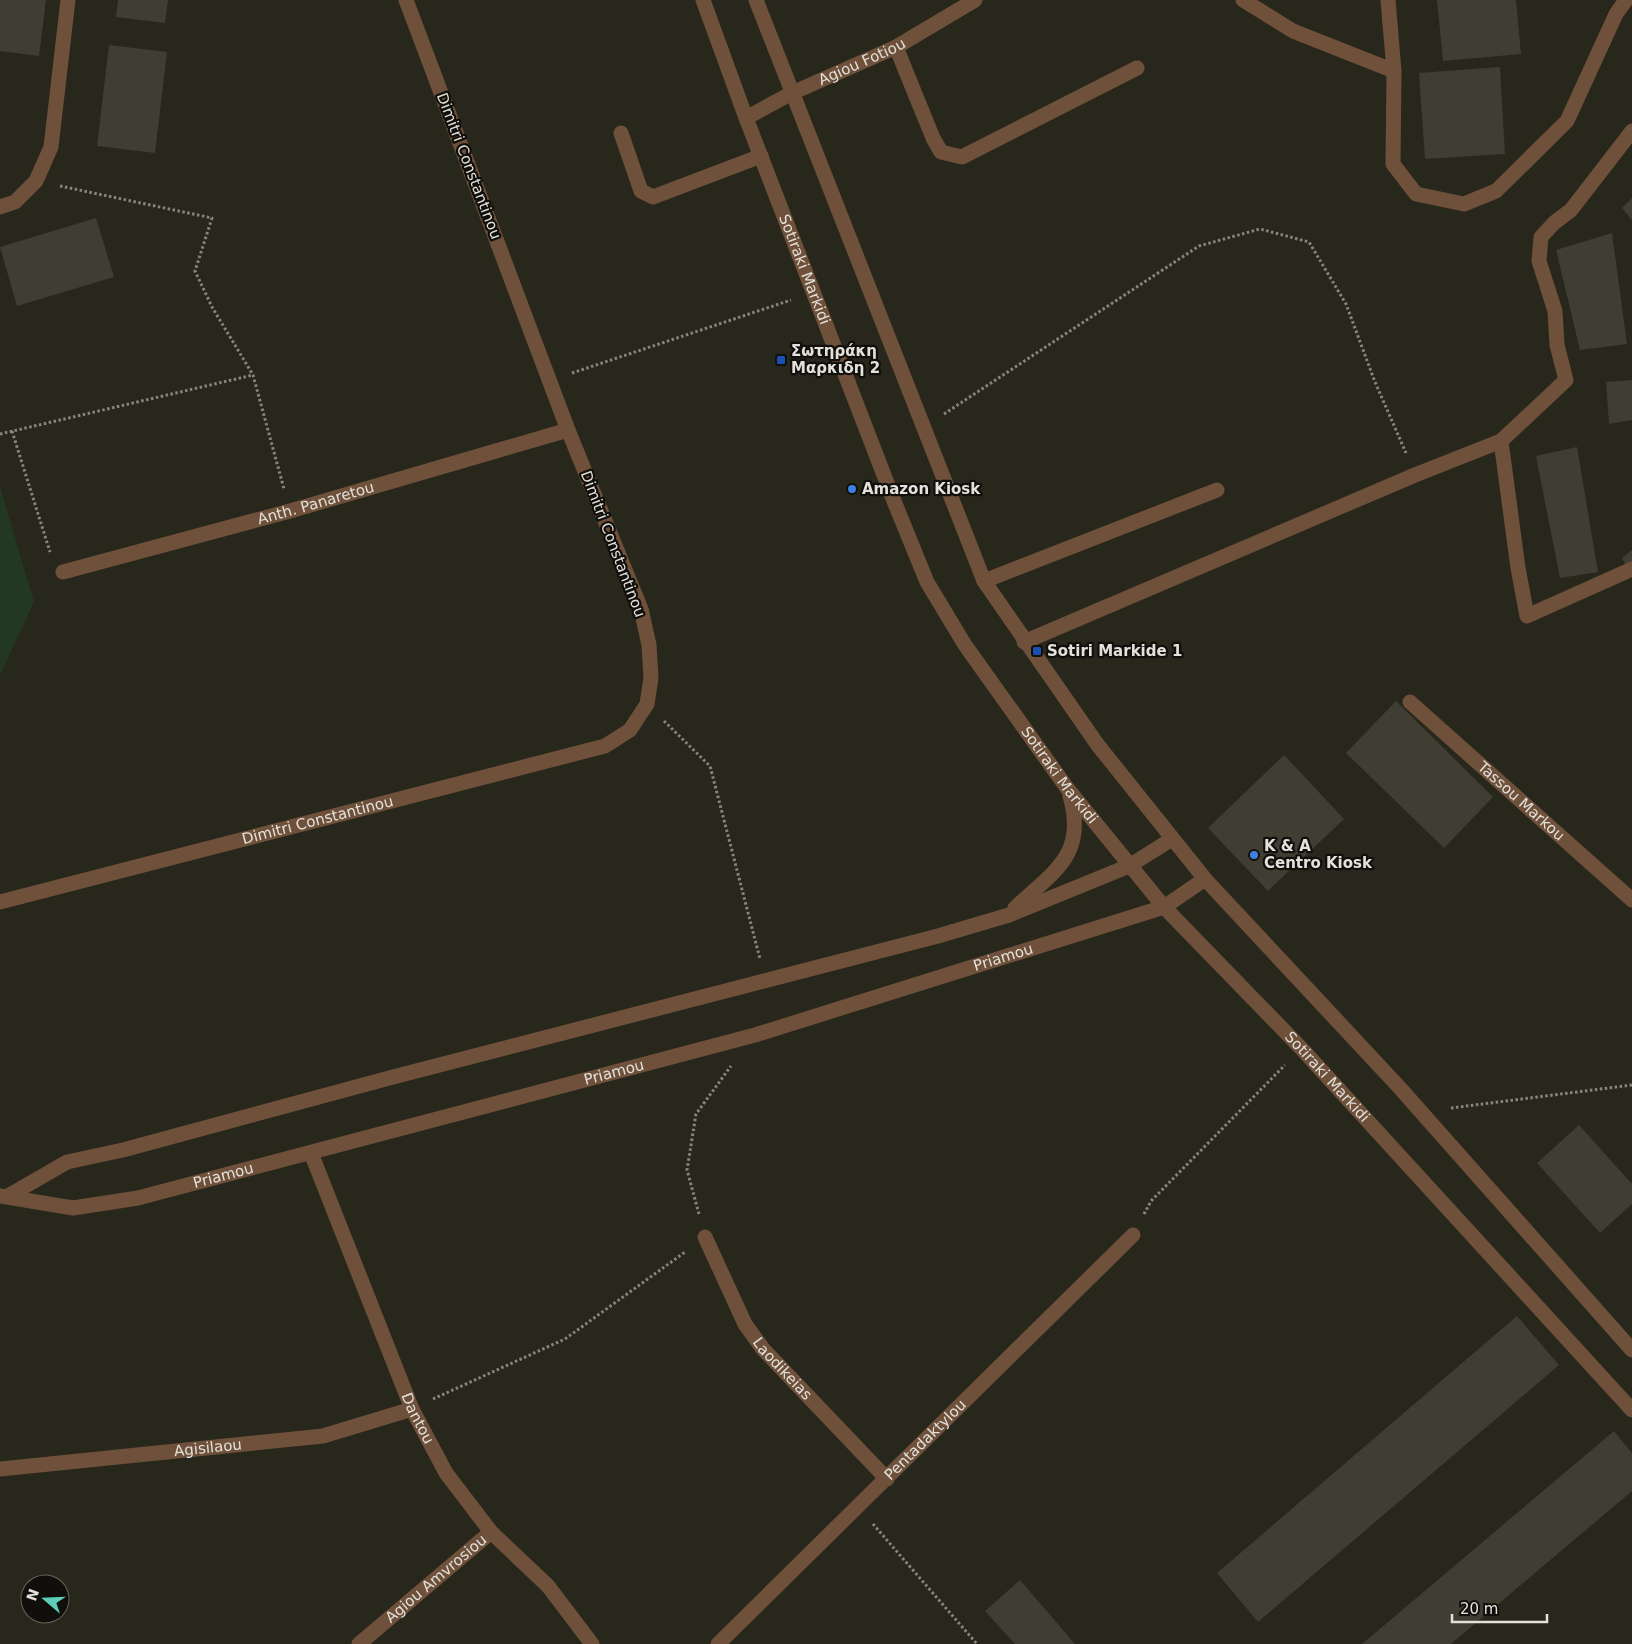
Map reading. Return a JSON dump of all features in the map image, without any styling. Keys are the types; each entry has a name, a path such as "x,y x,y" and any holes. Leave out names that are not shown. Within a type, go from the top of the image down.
{"street":[{"path":"0,207 15,202 36,181 51,147 68,0"},
{"name":"Dimitri Constantinou","path":"0,902 605,746 630,730 647,704 651,678 641,609 568,430 406,0"},
{"name":"Sotiraki Markidi","path":"703,0 760,156 927,582 965,645 1067,788 1164,908 1301,1048 1632,1410"},
{"path":"756,0 984,580 1024,642 1097,744 1205,879 1421,1112 1632,1350"},
{"name":"Agiou Fotiou","path":"746,118 792,93 896,47 975,0"},
{"path":"1243,0 1293,31 1394,71"},
{"path":"1388,0 1394,71 1394,164 1416,194 1464,204 1496,191 1567,121 1616,14 1626,0"},
{"path":"896,47 940,152 962,157 1137,68"},
{"path":"1024,642 1415,474 1501,440 1566,380 1557,345 1555,311 1539,261 1541,237 1554,223 1571,210 1632,131"},
{"path":"621,133 641,191 653,197 760,156"},
{"name":"Anth. Panaretou","path":"63,572 290,511 568,430"},
{"path":"1501,440 1518,568 1527,616 1589,590 1632,569"},
{"path":"984,580 1217,490"},
{"name":"Tassou Markou","path":"1410,702 1632,900"},
{"path":"1009,914 1057,868 1073,847 1076,829 1075,813 1067,788"},
{"name":"Priamou","path":"4,1196 67,1162 123,1150 938,936 1009,914 1130,866 1172,839"},
{"name":"Priamou","path":"4,1196 73,1208 138,1198 311,1153 755,1035 1164,908 1205,879"},
{"name":"Dantou","path":"311,1153 412,1408 446,1473 491,1532 548,1586 592,1644"},
{"name":"Pentadaktylou","path":"718,1644 859,1508 1133,1235"},
{"name":"Laodikeias","path":"705,1238 744,1324 763,1350 887,1479"},
{"name":"Agisilaou","path":"0,1469 323,1436 412,1408"},
{"name":"Agiou Amvrosiou","path":"359,1644 491,1532"}],"path":[{"path":"36,181 212,218 194,271 212,307 253,375 290,511"},
{"path":"923,428 1199,246 1260,229 1309,242 1346,304 1375,382 1415,474"},
{"path":"550,381 813,292"},
{"path":"0,434 253,375"},
{"path":"12,431 52,559 63,572"},
{"path":"647,704 710,766 766,981"},
{"path":"412,1408 565,1340 705,1238 687,1170 696,1114 755,1035"},
{"path":"1133,1235 1151,1201 1301,1048"},
{"path":"1421,1112 1632,1085"},
{"path":"859,1508 977,1644"}],"green space":[{"path":"0,487 34,602 0,675"}],"building":[{"path":"0,0 46,0 39,56 0,51"},
{"path":"118,0 168,0 165,23 116,17"},
{"path":"1437,0 1516,0 1521,54 1443,61"},
{"path":"109,45 167,52 155,153 97,146"},
{"path":"1500,67 1505,154 1425,159 1419,73"},
{"path":"1632,198 1632,220 1622,208"},
{"path":"96,218 114,277 17,306 0,247"},
{"path":"1612,233 1627,344 1580,350 1556,250"},
{"path":"1632,380 1632,420 1609,424 1606,382"},
{"path":"1577,447 1598,572 1560,578 1536,456"},
{"path":"1632,550 1632,565 1627,567 1622,558"},
{"path":"1396,701 1493,797 1444,848 1346,753"},
{"path":"1284,755 1344,819 1268,891 1208,828"},
{"path":"1579,1125 1632,1184 1632,1204 1600,1233 1537,1163"},
{"path":"1517,1316 1559,1365 1258,1622 1217,1573"},
{"path":"1614,1431 1632,1453 1632,1491 1451,1644 1362,1644"},
{"path":"1020,1580 1075,1644 1015,1644 985,1611"}],"place":[{"name":"Σωτηράκη Μαρκιδη 2","path":"781,360"},
{"name":"Amazon Kiosk","path":"852,489"},
{"name":"Sotiri Markide 1","path":"1037,651"},
{"name":"K & A Centro Kiosk","path":"1254,855"}]}
